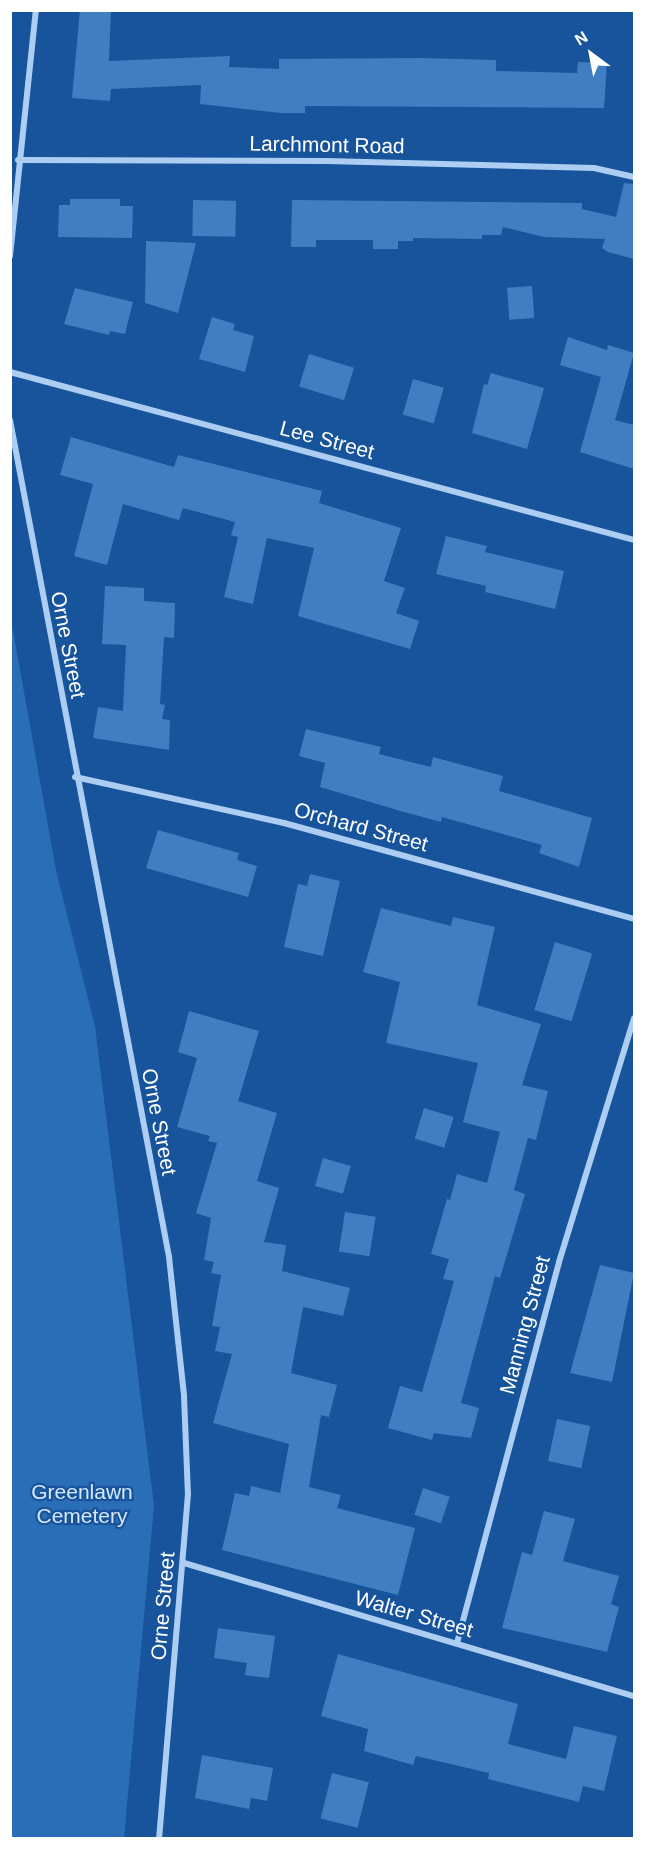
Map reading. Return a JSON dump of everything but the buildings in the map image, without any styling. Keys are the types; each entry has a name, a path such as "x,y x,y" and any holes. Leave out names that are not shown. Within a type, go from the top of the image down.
{"street":[{"path":"10,256 18,160 36,10"},
{"name":"Larchmont Road","path":"18,160 327,161 594,168 634,177"},
{"name":"Lee Street","path":"10,372 634,540"},
{"name":"Orne Street","path":"10,420 75,777 169,1257 184,1396 188,1494 159,1839"},
{"name":"Orchard Street","path":"75,777 284,823 634,920"},
{"name":"Manning Street","path":"457,1643 559,1262 634,1018"},
{"name":"Walter Street","path":"184,1563 634,1696"}],"green space":[{"name":"Greenlawn Cemetery","path":"10,614 56,870 95,1026 154,1506 124,1838 11,1838"}]}
